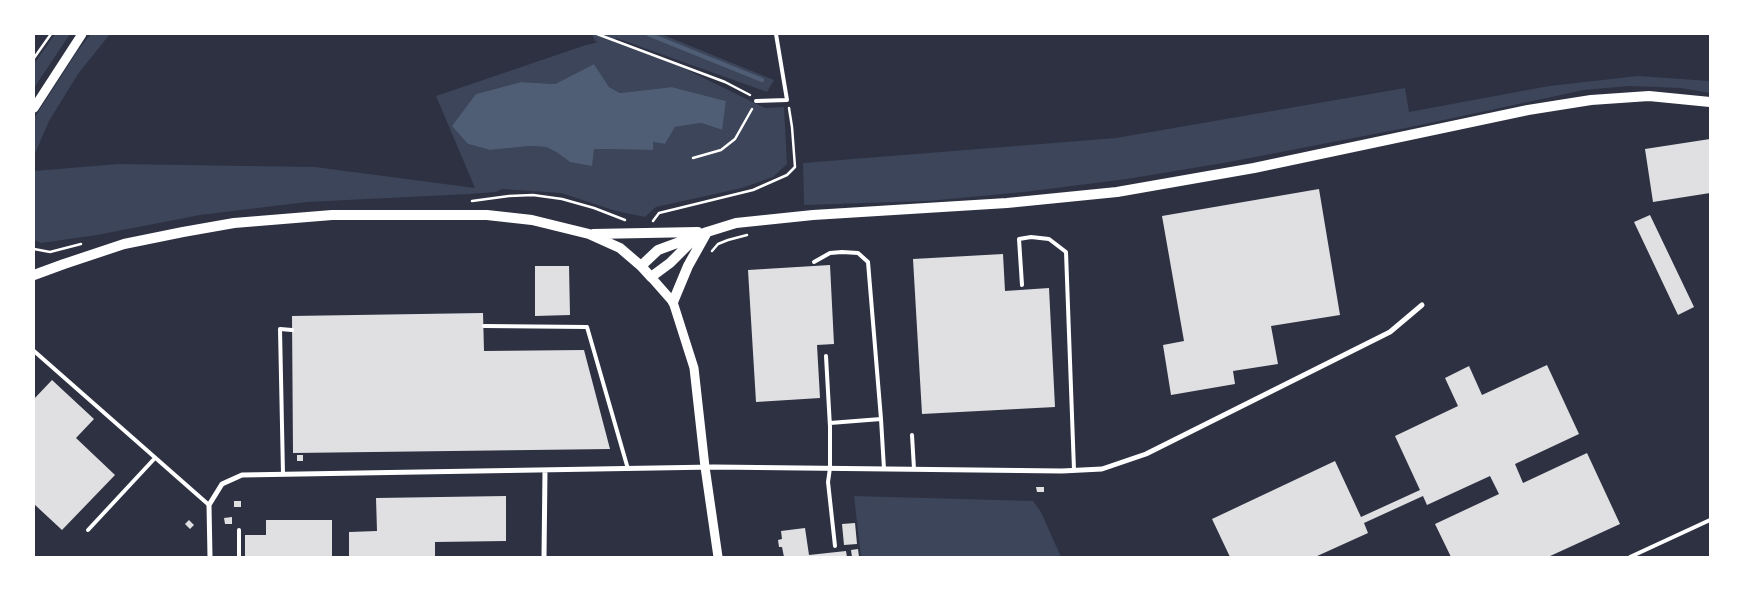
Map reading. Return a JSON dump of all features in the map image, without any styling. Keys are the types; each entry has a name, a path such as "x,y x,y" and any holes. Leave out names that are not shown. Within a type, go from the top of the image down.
{"main road":[{"path":"641,266 658,250 736,223 813,214 1007,203 1117,192 1254,168 1528,110 1591,100 1648,96 1710,102"},
{"path":"34,276 124,244 234,223 332,215 487,215 532,220 589,234 620,248 641,266 651,278 670,263 696,236"},
{"path":"589,234 707,232"},
{"path":"673,302 688,266 707,232"}],"street":[{"path":"34,108 82,34"},
{"path":"651,278 673,302 694,368 704,467 718,557"},
{"path":"210,557 209,505 222,484 242,475 704,467 1102,469 1146,454 1390,332 1422,305"},
{"path":"544,557 545,471"}],"lane":[{"path":"756,101 787,100 776,34"},
{"path":"1022,286 1019,239 1031,237 1049,239 1066,252 1074,470"},
{"path":"814,262 830,253 842,252 858,253 868,262 882,419 884,469"},
{"path":"484,326 587,327 628,469"},
{"path":"283,474 280,329 292,330"},
{"path":"34,351 209,505"},
{"path":"826,356 830,423 830,468 828,482 835,546"},
{"path":"830,423 882,419"},
{"path":"912,435 914,469"},
{"path":"88,530 156,458"},
{"path":"1630,557 1710,520"},
{"path":"239,530 239,557"}],"path":[{"path":"34,58 51,34"},
{"path":"597,34 725,82 753,97 756,101"},
{"path":"652,226 653,220 660,214 753,190 787,175 795,167 792,127 787,100"},
{"path":"693,158 720,150 735,139 749,117"}],"shaded area":[{"path":"55,34 70,34 34,88 34,64"},
{"path":"91,34 110,34 78,74 49,121 34,156 35,117 78,50"},
{"path":"592,34 661,34 774,80 767,92 616,38 614,42 675,64 765,108 784,107 787,164 773,177 742,188 656,207 645,217 616,211 561,193 502,189 496,192 469,194 307,202 200,215 97,235 41,243 34,240 34,171 119,164 315,167 475,188 436,96 598,42 595,41","holes":["594,64 609,87 620,93 672,87 726,101 721,130 701,123 675,127 665,144 653,142 652,150 594,149 570,162 546,147 530,146 490,150 468,144 476,94 521,82 555,84"]},
{"path":"594,64 609,87 620,93 672,87 726,101 722,130 701,123 675,127 665,144 653,142 653,150 594,149 592,166 570,162 546,147 530,146 490,150 468,144 452,126 476,94 521,82 555,84"},
{"path":"1638,76 1710,81 1710,93 1681,88 1629,86 1584,90 1411,127 1229,162 1127,179 1024,192 928,201 804,205 803,163 1116,138 1405,88 1409,112 1549,86"},
{"path":"854,496 1033,501 1041,512 1061,557 861,557"}],"building":[{"path":"1710,139 1710,193 1653,202 1645,149"},
{"path":"1319,189 1340,315 1271,326 1278,364 1233,371 1235,384 1171,395 1163,345 1184,341 1162,216"},
{"path":"1650,215 1694,307 1678,315 1634,222"},
{"path":"1003,254 1005,291 1049,288 1055,407 922,414 913,259"},
{"path":"830,265 834,344 817,345 820,398 756,402 748,270"},
{"path":"535,266 569,266 570,315 535,316"},
{"path":"483,313 484,351 584,350 610,449 293,453 292,316"},
{"path":"1547,365 1579,434 1515,464 1523,483 1587,453 1620,524 1548,557 1451,557 1435,524 1499,494 1490,476 1427,505 1423,496 1364,523 1368,533 1315,557 1230,557 1212,519 1335,461 1361,517 1420,490 1395,436 1458,406 1445,378 1469,366 1482,395"},
{"path":"52,380 94,419 76,438 115,475 62,530 34,504 34,399"},
{"path":"297,455 303,455 303,461 297,461"},
{"path":"1036,487 1044,487 1044,492 1037,492"},
{"path":"506,496 506,541 435,542 435,557 349,557 349,532 377,531 376,498"},
{"path":"234,501 241,501 241,507 234,507"},
{"path":"232,517 232,524 225,524 224,518"},
{"path":"189,520 194,525 190,529 185,524"},
{"path":"266,520 332,520 332,557 245,557 245,535 266,535"},
{"path":"855,523 857,544 844,545 842,524"},
{"path":"805,528 809,555 846,551 847,557 784,557 778,540 782,539 781,531"},
{"path":"858,549 859,557 852,557 851,550"}],"waterway":[{"path":"648,34 762,80"}]}
